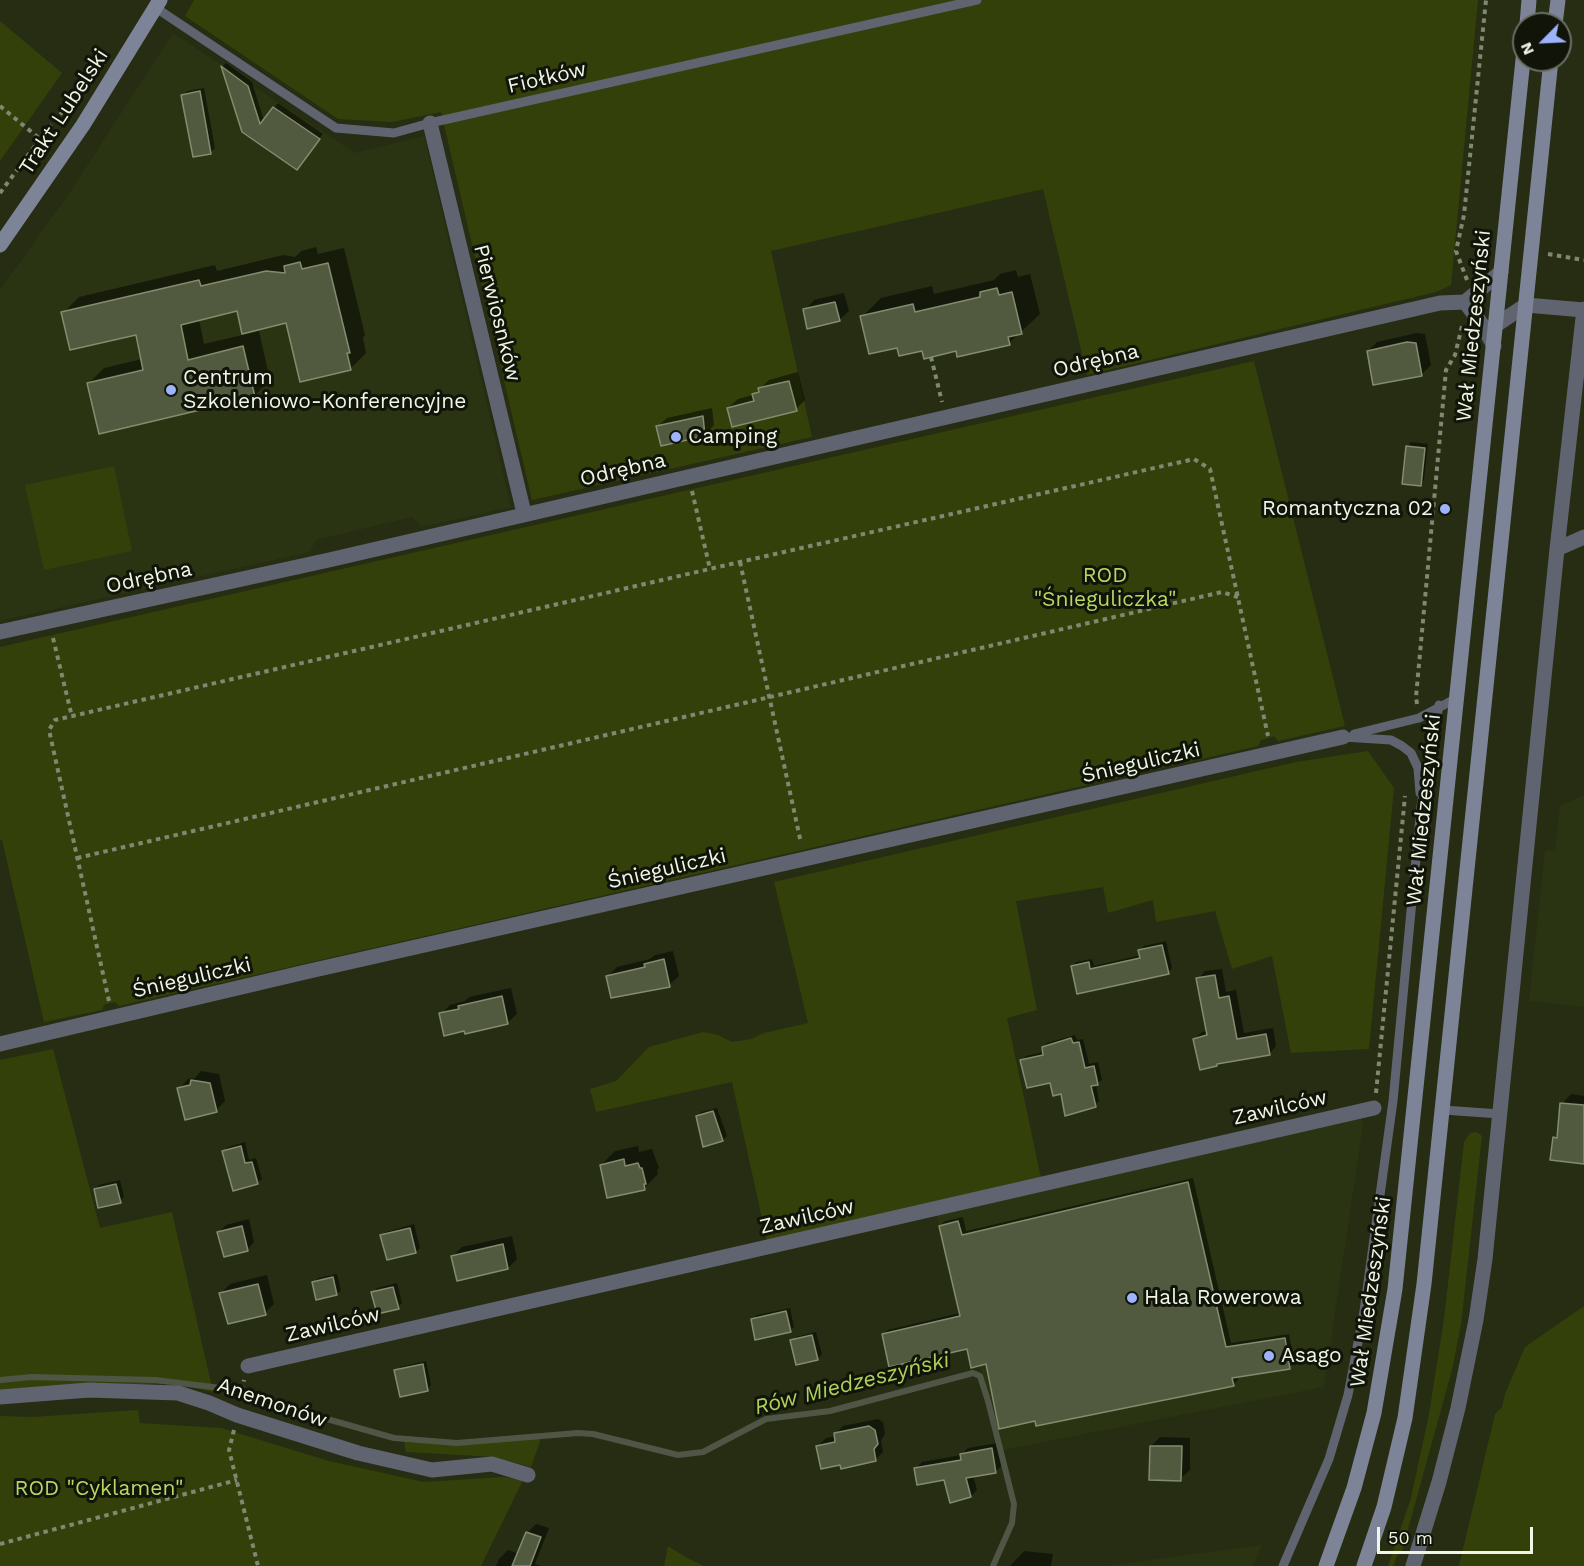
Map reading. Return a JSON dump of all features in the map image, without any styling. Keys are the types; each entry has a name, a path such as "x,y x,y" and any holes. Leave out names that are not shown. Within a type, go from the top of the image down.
{"main road":[{"name":"Trakt Lubelski","path":"0,245 83,125 158,4"},
{"name":"Wał Miedzeszyński","path":"1326,1566 1351,1497 1374,1413 1395,1289 1522,72"},
{"path":"1365,1566 1384,1507 1410,1389 1424,1284 1550,72"}],"street":[{"name":"Pierwiosnków","path":"429,123 524,513"},
{"path":"1494,346 1483,326 1465,302 1501,272"},
{"name":"Odrębna","path":"0,632 329,560 524,513 1440,303 1465,302"},
{"path":"1413,1566 1458,1408 1485,1259 1557,549 1584,309 1526,305 1496,325"},
{"path":"1557,549 1584,537"},
{"name":"Śnieguliczki","path":"0,1044 323,968 1342,737"},
{"name":"Zawilców","path":"248,1366 1374,1108"},
{"name":"Anemonów","path":"0,1397 89,1390 178,1393 237,1415 347,1449 432,1470 492,1464 528,1475"}],"lane":[{"name":"Fiołków","path":"158,4 336,128 394,133 429,123 977,0"},
{"path":"1342,737 1419,718 1439,705 1457,698"},
{"path":"1283,1566 1329,1459 1348,1395 1364,1311 1393,1101 1421,806 1439,705"},
{"path":"1342,737 1391,740 1411,753 1418,768 1421,806"},
{"path":"1374,1108 1393,1101"},
{"path":"1443,1110 1500,1114"}],"path":[{"path":"0,193 90,78"},
{"path":"0,106 40,139"},
{"path":"1548,254 1584,260"},
{"path":"931,357 944,409"},
{"path":"110,1003 49,730 55,720 740,562 1194,459 1210,469 1269,738"},
{"path":"692,489 710,569"},
{"path":"740,562 803,849"},
{"path":"77,858 1222,592 1238,597"},
{"path":"52,635 72,717"},
{"path":"234,1431 230,1450 258,1566"},
{"path":"0,1544 237,1480"}],"shaded area":[{"path":"173,33 355,153 424,136 511,507 421,527 412,517 316,540 310,552 0,621 0,290 70,192"},
{"path":"1584,795 1584,1007 1529,1001 1545,851 1555,851 1560,806"},
{"path":"1361,1118 1363,1125 1324,1387 1003,1450 980,1366 972,1368 971,1366 936,1214"},
{"path":"1262,1545 1253,1566 1106,1566"}],"green space":[{"path":"194,0 1478,0 1451,285 1436,292 1087,375 1043,189 771,251 812,437 532,500 441,112 392,122 338,119 185,16"},
{"path":"0,21 62,73 0,161"},
{"name":"ROD \"Śnieguliczka\"","path":"1254,361 1345,726 1278,741 1274,736 1261,740 1258,746 119,1006 115,1002 110,1003 104,1005 102,1010 44,1022 2,840 0,840 0,647"},
{"path":"114,466 132,551 44,570 25,485"},
{"path":"1368,751 1394,788 1369,1049 1291,1053 1272,956 1232,969 1215,911 1156,922 1153,900 1108,913 1103,887 1016,901 1037,1010 1007,1018 1041,1178 767,1241 732,1082 596,1112 590,1089 616,1081 649,1047 703,1032 718,1035 732,1042 808,1023 774,882 1296,762"},
{"path":"53,1049 100,1228 172,1212 213,1392 176,1384 89,1384 0,1390 0,1060"},
{"path":"1477,1132 1482,1136 1461,1325 1452,1370 1402,1551 1396,1557 1394,1566 1388,1566 1411,1498 1429,1414 1444,1319 1464,1142 1470,1133"},
{"path":"1584,1306 1584,1566 1459,1566 1495,1414 1502,1407 1505,1394 1525,1347"},
{"name":"ROD \"Cyklamen\"","path":"138,1410 140,1423 221,1428 329,1461 424,1482 504,1477 523,1480 481,1566 0,1566 0,1416 32,1417"},
{"path":"542,1436 531,1467 495,1457 406,1452 404,1442 471,1443"},
{"path":"668,1546 687,1558 704,1566 664,1566"}],"building":[{"path":"221,66 248,86 260,124 273,107 320,139 297,170 242,132"},
{"path":"200,91 211,154 193,157 181,95"},
{"path":"300,262 302,269 328,263 350,353 347,353 351,370 300,382 286,323 242,334 237,311 181,325 188,360 243,346 255,397 99,434 87,383 143,370 136,335 70,350 61,312 199,280 201,286 266,271 285,273 284,266"},
{"path":"997,288 999,295 1012,292 1022,334 1008,337 1010,345 957,357 956,351 924,359 922,351 899,356 897,348 869,354 860,316 913,304 915,312 980,297 980,292"},
{"path":"835,302 840,321 807,329 803,309"},
{"path":"1407,342 1416,343 1422,376 1373,385 1367,351"},
{"path":"789,381 797,411 732,427 727,408 754,401 752,394 759,392 758,388"},
{"path":"703,416 705,436 661,446 656,426"},
{"path":"1406,446 1425,448 1421,486 1402,484"},
{"path":"1162,945 1169,974 1077,994 1071,966 1089,962 1090,969 1140,958 1138,950"},
{"path":"664,959 670,987 611,998 606,976 645,967 644,964"},
{"path":"1215,975 1219,998 1229,996 1237,1039 1266,1034 1270,1055 1217,1064 1217,1066 1200,1070 1193,1039 1207,1035 1196,978"},
{"path":"502,996 508,1024 465,1034 464,1031 444,1036 439,1013 459,1009 458,1006"},
{"path":"1071,1038 1073,1043 1079,1042 1085,1068 1094,1066 1098,1085 1091,1086 1096,1107 1065,1116 1061,1094 1053,1096 1050,1083 1027,1088 1020,1060 1043,1055 1042,1047"},
{"path":"191,1080 210,1083 217,1112 185,1120 177,1088 190,1085"},
{"path":"1560,1103 1584,1105 1584,1164 1550,1160 1553,1137 1557,1138"},
{"path":"713,1111 723,1141 703,1147 696,1116"},
{"path":"241,1146 245,1163 252,1162 258,1184 233,1191 222,1151"},
{"path":"624,1159 625,1166 638,1163 642,1168 646,1184 644,1184 645,1190 607,1198 600,1165"},
{"path":"1188,1182 1226,1347 1285,1338 1290,1369 1232,1378 1234,1386 1036,1426 1035,1421 999,1429 986,1364 971,1368 967,1349 889,1367 882,1334 960,1316 939,1226 958,1221 962,1235"},
{"path":"116,1184 121,1203 98,1208 94,1189"},
{"path":"242,1226 248,1251 224,1257 217,1232"},
{"path":"410,1228 416,1253 387,1260 380,1235"},
{"path":"503,1244 508,1269 457,1281 451,1256"},
{"path":"333,1277 337,1295 316,1300 312,1282"},
{"path":"258,1284 266,1315 228,1324 219,1293"},
{"path":"393,1287 399,1309 377,1314 371,1292"},
{"path":"786,1311 791,1332 755,1340 751,1319"},
{"path":"812,1335 818,1360 796,1365 790,1340"},
{"path":"423,1364 428,1391 400,1397 394,1370"},
{"path":"869,1426 875,1430 878,1444 874,1449 876,1461 841,1469 840,1465 821,1469 816,1446 835,1442 834,1433"},
{"path":"1150,1446 1182,1446 1181,1481 1149,1480"},
{"path":"992,1448 996,1473 966,1478 971,1497 950,1503 944,1480 917,1485 914,1468 961,1460 960,1454"},
{"path":"526,1532 541,1537 530,1566 512,1566"}],"waterway":[{"name":"Rów Miedzeszyński","path":"261,1397 394,1438 457,1443 578,1433 593,1434 678,1455 703,1452 766,1419 830,1411 973,1373 980,1376 988,1401 1014,1504 1012,1523 993,1566"},
{"name":"Rów Miedzeszyński","path":"0,1380 32,1377 155,1380 221,1388"}],"place":[{"name":"Centrum Szkoleniowo-Konferencyjne","path":"171,390"},
{"name":"Camping","path":"676,437"},
{"name":"Romantyczna 02","path":"1445,509"},
{"name":"Hala Rowerowa","path":"1132,1298"},
{"name":"Asago","path":"1269,1356"}]}
